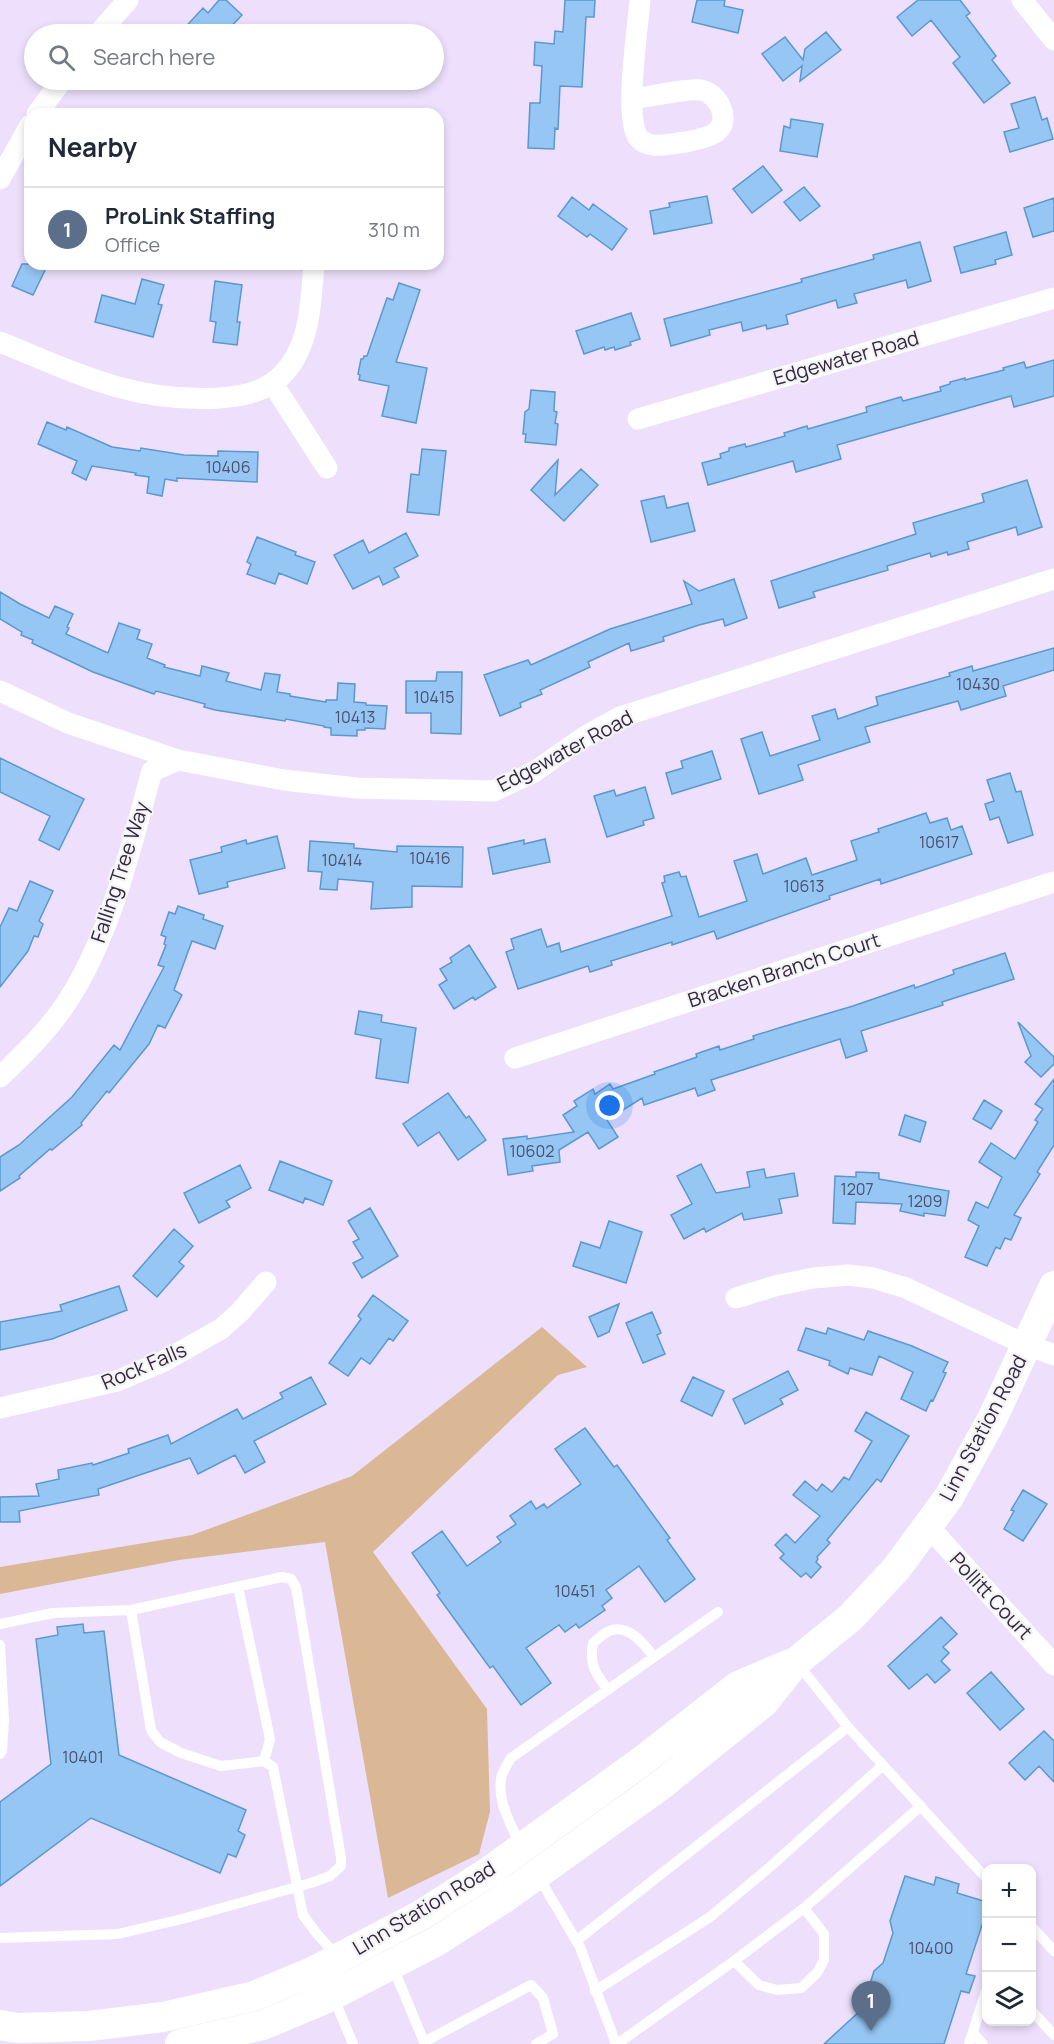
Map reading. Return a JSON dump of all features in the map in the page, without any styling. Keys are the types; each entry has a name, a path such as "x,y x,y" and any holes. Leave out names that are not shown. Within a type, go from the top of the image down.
{"street":[{"path":"107,24 128,0"},
{"path":"632,99 640,0"},
{"path":"1022,0 1054,40"},
{"path":"42,108 55,90"},
{"path":"0,179 24,136"},
{"path":"0,342 92,380 140,393 195,399 243,396 273,384 295,359 309,317 314,270"},
{"name":"Edgewater Road","path":"638,418 1054,298"},
{"path":"273,384 327,468"},
{"name":"Edgewater Road","path":"0,691 68,723 178,760 284,780 356,788 494,791 534,772 584,737 620,717 1054,579"},
{"name":"Falling Tree Way","path":"0,1077 35,1043 72,995 100,940 120,883 152,771 178,760"},
{"name":"Bracken Branch Court","path":"515,1058 1054,882"},
{"path":"736,1298 775,1286 813,1278 848,1275 873,1278 906,1288 1041,1350"},
{"name":"Rock Falls","path":"0,1408 117,1381 164,1361 221,1329 240,1312 266,1282"},
{"name":"Linn Station Road","path":"0,2025 18,2028 89,2026 163,2017 254,1996 312,1972 344,1976 392,1965 437,1941 504,1898 529,1861 642,1761 738,1686 796,1662 851,1617 896,1569 928,1526 1041,1350 1054,1286"},
{"name":"Pollitt Court","path":"928,1526 1054,1665"},
{"name":"Linn Station Road","path":"180,2044 263,2025 344,1976 422,1915 487,1873 529,1861"}],"lane":[{"path":"0,1624 52,1613 131,1610 282,1577 291,1579 296,1587 341,1858 341,1866 330,1876 182,1919 118,1934 0,1938"},
{"path":"238,1587 270,1739 264,1761"},
{"path":"131,1610 151,1730 159,1742 182,1754 221,1766 264,1761 273,1767 303,1915 344,1976 353,2044"},
{"path":"718,1612 511,1758 502,1774 503,1804 529,1861 576,1941 616,2044 734,1961 804,1908 921,1806"},
{"path":"608,1690 594,1671 590,1658 593,1643 611,1630 622,1630 639,1637 654,1657"},
{"path":"0,1644 4,1720 0,1754"},
{"path":"796,1662 848,1727 982,1873"},
{"path":"576,1941 848,1727"},
{"path":"595,1990 710,1917 770,1867 883,1765"},
{"path":"734,1961 759,1985 777,1990 801,1988 817,1973 824,1960 824,1934 804,1908"},
{"path":"1036,1931 1054,1951"},
{"path":"392,1965 424,2043 531,1985 543,1998 553,2034 536,2044"},
{"path":"982,2006 971,2038 983,2044"},
{"path":"1036,2015 1054,2035"}],"shaded area":[{"path":"542,1327 587,1367 558,1375 373,1552 487,1709 490,1812 479,1854 388,1898 325,1542 179,1560 0,1594 0,1567 192,1535 352,1476"}],"building":[{"path":"219,0 226,0 242,15 233,24 188,24 203,8 208,13"},
{"path":"565,0 595,0 594,17 586,17 582,87 560,86 558,129 555,128 554,149 528,148 530,103 540,103 542,66 534,65 535,42 554,44 555,31 563,32"},
{"path":"697,0 725,0 724,6 743,10 738,33 692,22"},
{"path":"918,0 960,0 970,13 966,16 996,56 992,60 1010,83 984,103 953,63 960,57 931,20 912,36 897,17"},
{"path":"826,32 841,50 800,81 802,66 783,81 762,54 785,37 803,60 805,49"},
{"path":"1035,97 1042,120 1047,118 1053,139 1010,152 1004,132 1019,128 1011,104"},
{"path":"791,119 823,124 817,157 780,151 784,126 790,128"},
{"path":"763,166 782,190 752,213 733,189"},
{"path":"804,187 820,206 800,221 784,202"},
{"path":"707,196 712,223 654,234 650,211 670,207 669,203"},
{"path":"572,197 589,210 593,204 627,229 612,250 590,234 587,237 558,216"},
{"path":"1054,198 1054,231 1033,237 1024,208"},
{"path":"1006,232 1012,255 995,260 996,264 961,273 954,247"},
{"path":"920,242 931,281 908,288 906,280 854,294 857,303 838,308 836,300 786,315 788,324 767,329 766,325 743,331 741,322 709,330 710,335 671,346 664,319 802,282 801,279 874,259 873,255"},
{"path":"22,264 24,264 24,270 45,270 33,295 12,286"},
{"path":"142,279 164,285 158,304 162,305 153,337 95,322 102,295 135,304"},
{"path":"215,281 242,285 237,322 240,322 237,345 213,342 216,322 210,321"},
{"path":"399,283 420,290 396,362 427,368 416,423 382,416 389,386 359,380 360,375 358,374 361,359 367,356 387,298 393,300"},
{"path":"631,313 640,339 630,342 631,345 615,350 614,347 605,350 604,347 584,354 576,331"},
{"path":"1054,360 1054,396 1014,407 1011,396 837,445 841,459 796,472 793,461 708,485 702,463 721,458 720,454 729,451 729,448 745,444 746,447 785,436 784,433 807,426 808,429 867,412 866,407 901,397 903,401 941,391 940,387 950,382 1004,370 1003,368 1024,362 1026,368"},
{"path":"531,390 555,392 554,411 557,412 555,423 558,424 556,445 525,442 526,434 523,434 525,412 529,409"},
{"path":"47,422 66,430 67,427 112,447 140,451 141,448 184,455 218,456 218,451 258,452 257,482 165,479 162,496 147,493 149,477 135,475 136,473 92,466 86,480 72,473 77,461 38,444"},
{"path":"422,449 446,451 439,515 407,512 411,474 419,475"},
{"path":"558,460 555,495 581,469 598,485 564,521 531,490"},
{"path":"1027,480 1042,527 1018,535 1016,527 967,542 969,549 931,557 930,553 887,566 888,570 813,592 815,597 779,608 771,581 916,534 913,523 984,502 982,494"},
{"path":"664,496 667,508 688,503 695,531 651,542 641,501"},
{"path":"406,533 418,556 394,568 399,577 383,585 379,576 353,589 334,555 363,540 369,553"},
{"path":"257,537 315,562 307,584 279,573 275,584 247,574 251,564 247,562"},
{"path":"734,579 747,618 725,626 723,619 699,625 663,637 664,641 631,651 629,643 588,662 590,667 540,690 542,694 520,703 521,707 500,716 484,675 528,660 531,665 610,629 692,604 684,581 699,591"},
{"path":"0,592 49,618 55,606 73,614 66,634 108,653 119,623 140,630 137,639 152,644 147,658 165,665 164,667 200,676 202,666 229,673 226,681 261,690 265,673 280,675 277,692 326,702 326,700 337,700 338,683 355,684 354,702 387,706 385,729 357,730 357,736 331,735 331,728 324,726 215,710 204,707 205,704 156,691 154,694 93,672 32,643 33,640 21,635 22,632 0,619"},
{"path":"1054,648 1054,670 1003,686 1006,696 961,710 958,701 865,727 870,742 798,765 803,780 759,794 741,739 762,732 770,756 820,740 812,716 835,709 838,719 878,705 876,697 950,676 949,673 972,666 973,671"},
{"path":"437,672 462,672 461,734 431,733 431,713 406,713 406,681 436,681"},
{"path":"712,751 721,779 672,794 666,773 683,768 681,761"},
{"path":"0,758 84,799 59,850 39,840 50,816 0,792"},
{"path":"1010,773 1016,792 1021,791 1033,835 1008,843 999,817 990,820 985,804 994,801 987,780"},
{"path":"645,787 654,818 643,821 644,825 607,837 594,796 614,790 616,796"},
{"path":"926,813 930,823 947,818 951,830 962,826 972,854 881,884 880,879 829,896 830,899 717,939 714,931 611,961 612,965 590,972 588,966 518,989 506,952 514,949 511,939 541,929 547,947 559,943 561,952 672,916 662,883 665,882 664,876 679,872 681,877 686,876 699,917 747,901 734,861 757,854 763,874 806,858 812,875 857,860 851,841"},
{"path":"277,836 285,868 227,882 228,887 199,894 190,860 222,852 221,847 246,840 247,844"},
{"path":"545,839 550,862 493,874 488,848 524,840 524,844"},
{"path":"310,841 354,844 354,848 397,852 397,846 463,847 462,887 412,886 412,907 371,909 373,882 338,879 337,890 320,889 322,872 308,871"},
{"path":"30,881 53,891 39,921 43,924 38,937 34,936 28,951 0,987 0,927 9,908 17,911"},
{"path":"178,906 204,915 203,919 223,926 215,949 192,941 174,990 182,995 165,1028 158,1025 149,1044 109,1093 107,1091 81,1123 82,1125 52,1150 50,1149 19,1176 20,1178 0,1191 0,1157 19,1145 72,1097 114,1045 120,1050 164,967 158,965 166,945 164,944 166,937 161,935 169,912 175,914"},
{"path":"469,945 496,987 475,1000 473,997 454,1009 439,985 447,980 440,969 452,962 450,958"},
{"path":"1005,953 1014,979 861,1031 867,1051 846,1058 840,1039 711,1080 715,1090 698,1096 695,1088 644,1105 642,1098 607,1120 618,1137 599,1149 588,1132 559,1150 560,1162 532,1166 533,1171 508,1175 503,1139 527,1136 527,1139 574,1132 563,1115 577,1106 574,1101 593,1089 595,1094 610,1084 613,1089 697,1057 696,1054 719,1046 720,1050 754,1039 753,1036 914,985 915,988 954,974 953,970"},
{"path":"359,1011 382,1015 381,1022 416,1028 408,1083 376,1078 381,1039 355,1034"},
{"path":"1018,1022 1054,1057 1054,1064 1041,1077 1025,1062 1031,1056"},
{"path":"1054,1079 1054,1145 1037,1172 1040,1174 1014,1215 1021,1218 1011,1240 1005,1238 1000,1249 996,1247 987,1266 965,1257 979,1226 968,1220 976,1202 988,1208 1002,1177 979,1162 991,1143 1015,1159 1038,1122 1035,1120 1043,1109 1035,1104"},
{"path":"448,1093 466,1118 469,1116 486,1140 458,1160 439,1132 418,1146 403,1124"},
{"path":"984,1100 1002,1111 991,1129 973,1119"},
{"path":"905,1115 926,1122 920,1142 899,1135"},
{"path":"280,1161 332,1181 323,1205 305,1198 303,1203 269,1190"},
{"path":"701,1164 716,1193 750,1187 747,1172 764,1169 766,1178 794,1173 798,1196 779,1199 782,1213 744,1220 742,1213 706,1232 704,1228 684,1239 671,1215 692,1204 677,1176"},
{"path":"240,1165 251,1188 226,1201 230,1207 199,1223 184,1193"},
{"path":"856,1172 879,1173 879,1179 949,1191 945,1216 924,1213 924,1216 900,1211 902,1204 856,1202 855,1224 833,1223 835,1176 856,1177"},
{"path":"370,1208 398,1256 362,1278 353,1263 363,1258 353,1242 359,1239 348,1221"},
{"path":"609,1221 642,1232 626,1283 573,1266 581,1242 600,1248"},
{"path":"174,1229 193,1246 179,1262 184,1266 157,1297 133,1276"},
{"path":"119,1286 127,1310 52,1339 0,1350 0,1322 62,1311 60,1305"},
{"path":"373,1295 408,1321 393,1341 389,1338 370,1364 361,1358 348,1376 329,1363 361,1319 358,1316"},
{"path":"619,1304 609,1332 598,1337 589,1317"},
{"path":"652,1312 661,1333 657,1335 665,1354 643,1363 626,1323"},
{"path":"806,1328 826,1334 828,1328 864,1340 868,1331 912,1346 948,1362 943,1372 946,1373 926,1411 901,1399 913,1372 879,1356 872,1375 850,1368 848,1374 829,1365 830,1361 798,1350"},
{"path":"788,1371 798,1390 780,1399 783,1404 745,1424 733,1399"},
{"path":"311,1377 326,1404 254,1441 265,1462 245,1473 235,1455 198,1474 190,1458 98,1489 99,1495 19,1511 20,1522 0,1522 0,1497 39,1496 36,1484 59,1479 58,1470 92,1463 93,1465 129,1453 128,1449 168,1435 171,1444 237,1409 243,1419 283,1398 280,1393"},
{"path":"693,1377 724,1391 712,1416 681,1401"},
{"path":"866,1412 909,1436 881,1482 877,1479 827,1540 830,1543 817,1557 816,1562 821,1567 811,1578 806,1573 801,1577 780,1558 784,1554 775,1545 786,1534 795,1543 820,1516 793,1495 805,1481 817,1491 822,1484 832,1492 844,1477 849,1480 872,1441 855,1431"},
{"path":"585,1428 614,1467 617,1465 670,1538 667,1540 695,1579 665,1602 639,1566 606,1590 612,1598 602,1606 605,1610 579,1628 576,1624 565,1632 559,1625 526,1648 551,1683 521,1705 493,1666 490,1668 437,1595 440,1593 412,1553 442,1531 467,1566 501,1542 497,1537 516,1524 510,1516 531,1501 536,1509 544,1504 547,1508 581,1484 555,1449"},
{"path":"1023,1490 1047,1504 1023,1541 1004,1529 1014,1511 1011,1510"},
{"path":"941,1617 957,1634 943,1647 949,1653 941,1661 950,1670 935,1683 927,1674 909,1689 888,1666"},
{"path":"83,1624 84,1633 104,1631 119,1755 246,1810 238,1831 245,1835 236,1857 228,1854 220,1873 91,1818 0,1886 0,1802 51,1764 36,1639 58,1635 57,1627"},
{"path":"991,1672 1024,1709 1000,1730 967,1693"},
{"path":"1044,1731 1054,1741 1054,1782 1039,1766 1025,1780 1009,1763"},
{"path":"905,1876 934,1885 936,1877 959,1884 957,1893 982,1900 982,1925 966,1974 975,1976 969,1993 961,1991 944,2044 824,2044 862,2009 874,1971 883,1963 893,1933 890,1921"}],"place":[{"name":"ProLink Staffing","path":"871,2031"}]}
